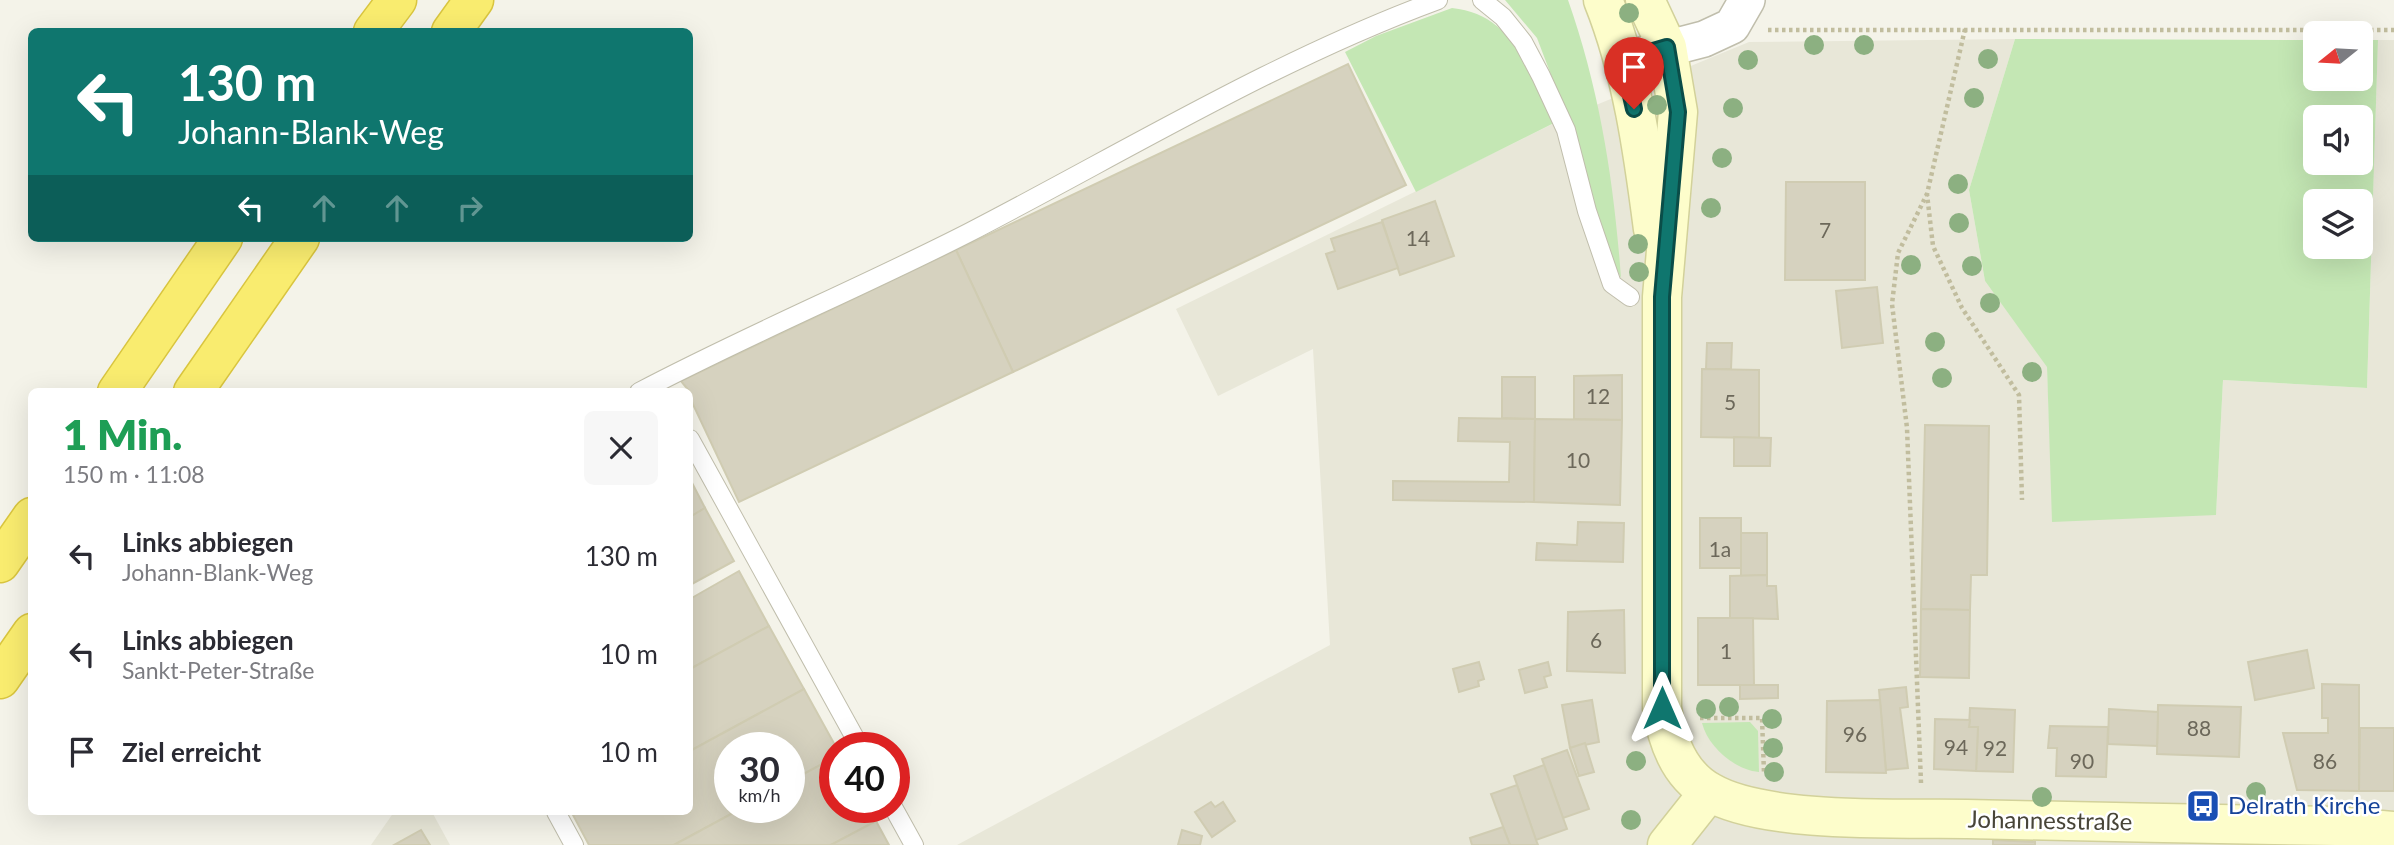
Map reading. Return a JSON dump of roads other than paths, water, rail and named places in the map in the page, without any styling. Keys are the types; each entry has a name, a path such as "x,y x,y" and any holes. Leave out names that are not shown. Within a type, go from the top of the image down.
{"highway":[{"path":"376,28 397,0"},
{"path":"454,28 474,0"},
{"path":"120,388 220,242"},
{"path":"196,388 297,242"},
{"path":"0,563 28,523"},
{"path":"0,680 28,639"}],"street":[{"path":"1603,0 1623,60 1640,133 1662,708 1666,736 1683,768 1709,792 1667,845"},
{"path":"1645,0 1667,47 1678,112 1646,297"},
{"path":"1623,60 1704,39 1740,13"},
{"name":"Johannesstraße","path":"1709,792 1736,804 1773,811 1867,818 2337,826 2394,831"}],"lane":[{"path":"661,387 966,234 1278,71 1389,18 1438,0"},
{"path":"1482,0 1503,17 1523,42 1542,76 1566,130 1587,211 1612,284 1646,297"},
{"path":"693,444 852,732"},
{"path":"558,815 574,845"},
{"path":"902,823 914,845"}],"place":[{"name":"Delrath Kirche","path":"2203,806"}]}
